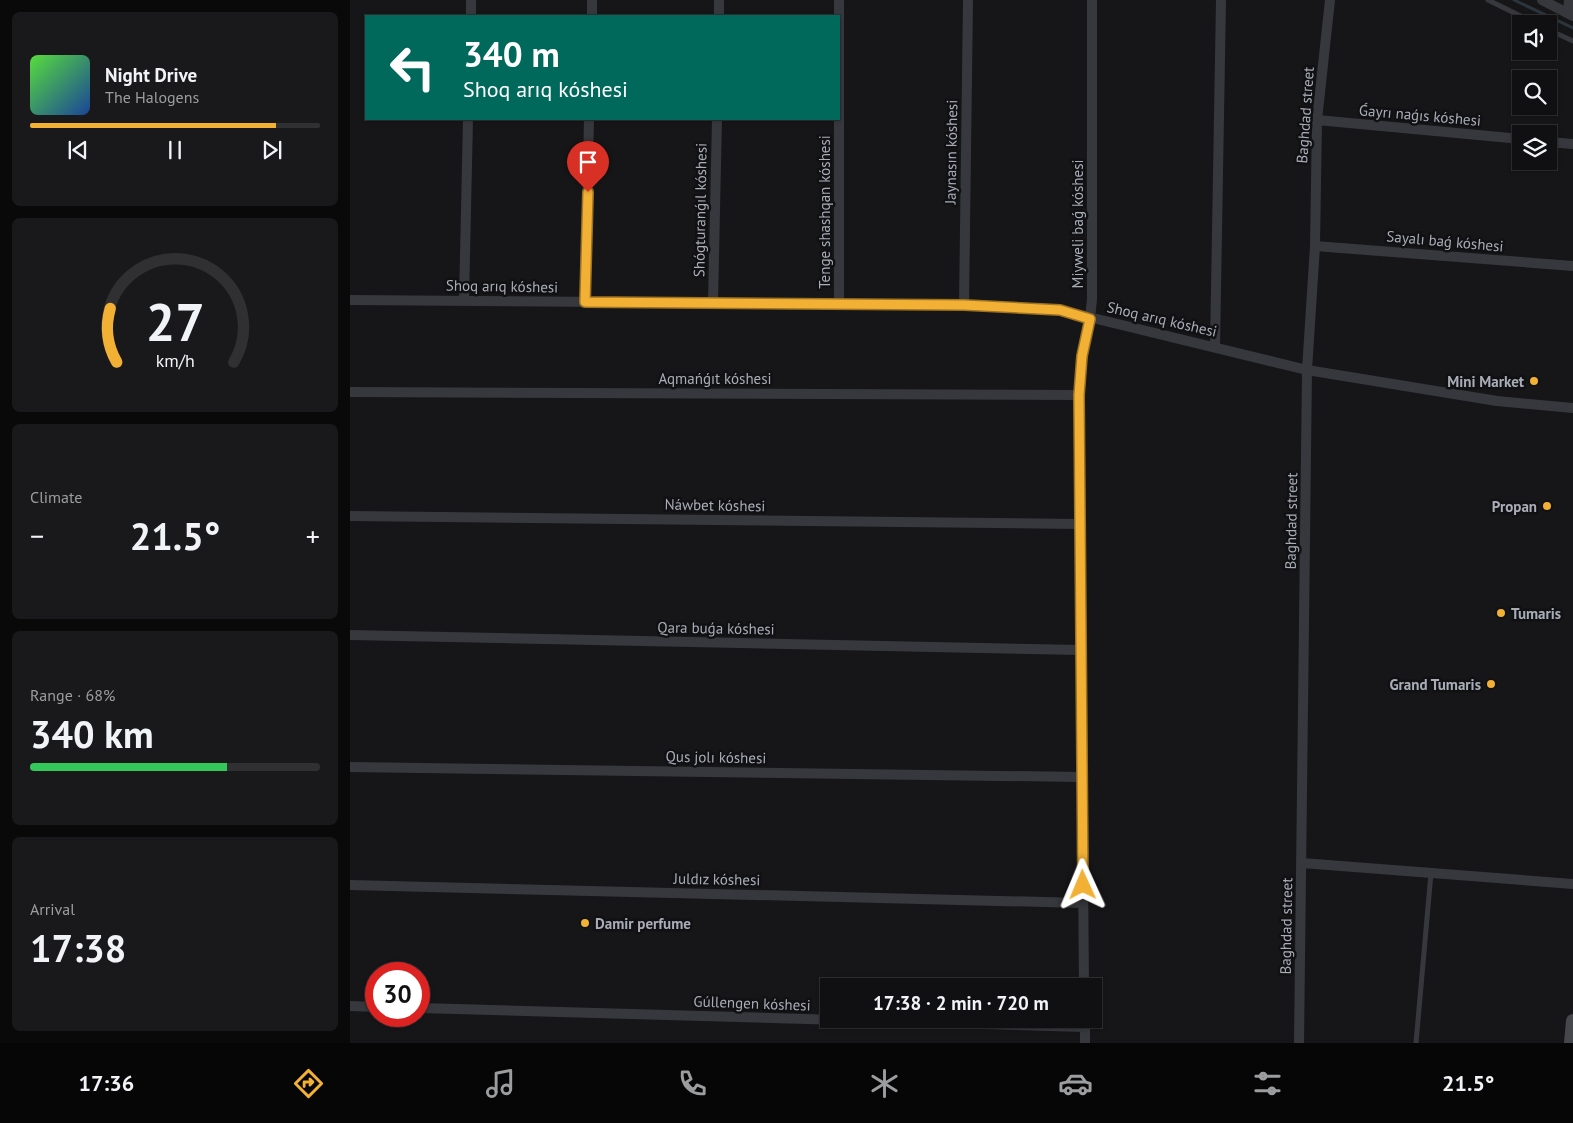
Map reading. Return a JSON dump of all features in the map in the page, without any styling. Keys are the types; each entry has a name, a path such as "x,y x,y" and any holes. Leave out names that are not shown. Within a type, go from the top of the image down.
{"street":[{"path":"471,15 472,0"},
{"path":"592,0 592,15"},
{"path":"719,0 719,15"},
{"name":"Tenge shashqan kóshesi","path":"840,0 840,15"},
{"name":"Jaynasın kóshesi","path":"964,305 968,0"},
{"name":"Miyweli baǵ kóshesi","path":"1084,978 1079,395 1082,356 1090,319 1092,298 1092,0"},
{"path":"1215,347 1220,0"},
{"name":"Baghdad street","path":"1299,1043 1307,370 1316,246 1317,120 1330,0"},
{"path":"1542,0 1570,14"},
{"path":"1569,0 1570,14"},
{"path":"464,300 468,120"},
{"path":"585,302 589,120"},
{"name":"Shógturanǵıl kóshesi","path":"713,303 717,120"},
{"name":"Tenge shashqan kóshesi","path":"839,304 840,120"},
{"name":"Ǵayrı naǵıs kóshesi","path":"1317,120 1512,138"},
{"path":"1557,143 1573,144"},
{"name":"Sayalı baǵ kóshesi","path":"1316,246 1573,266"},
{"name":"Shoq arıq kóshesi","path":"350,300 964,305 1060,310 1090,319 1307,370 1496,401 1573,408"},
{"name":"Aqmańǵıt kóshesi","path":"350,392 1079,395"},
{"name":"Náwbet kóshesi","path":"350,516 1080,524"},
{"name":"Qara buǵa kóshesi","path":"350,635 1081,650"},
{"name":"Qus jolı kóshesi","path":"350,767 1082,776"},
{"path":"1302,863 1573,884"},
{"name":"Juldız kóshesi","path":"350,885 1084,903"},
{"path":"350,1006 365,1007"},
{"name":"Gúllengen kóshesi","path":"430,1008 820,1017"},
{"path":"1571,1043 1573,1021"},
{"path":"1085,1028 1085,1043"}],"lane":[{"path":"1488,0 1519,15"},
{"path":"1557,34 1573,41"},
{"path":"1416,1043 1431,872"}],"waterway":[{"path":"1514,0 1573,28"}],"place":[{"name":"Mini Market","path":"1534,381"},
{"name":"Propan","path":"1547,506"},
{"name":"Tumaris","path":"1501,613"},
{"name":"Grand Tumaris","path":"1491,684"},
{"name":"Damir perfume","path":"585,923"}],"route":[{"path":"588,192 585,302 964,305 1060,310 1090,319 1082,356 1079,395 1083,885"}]}
